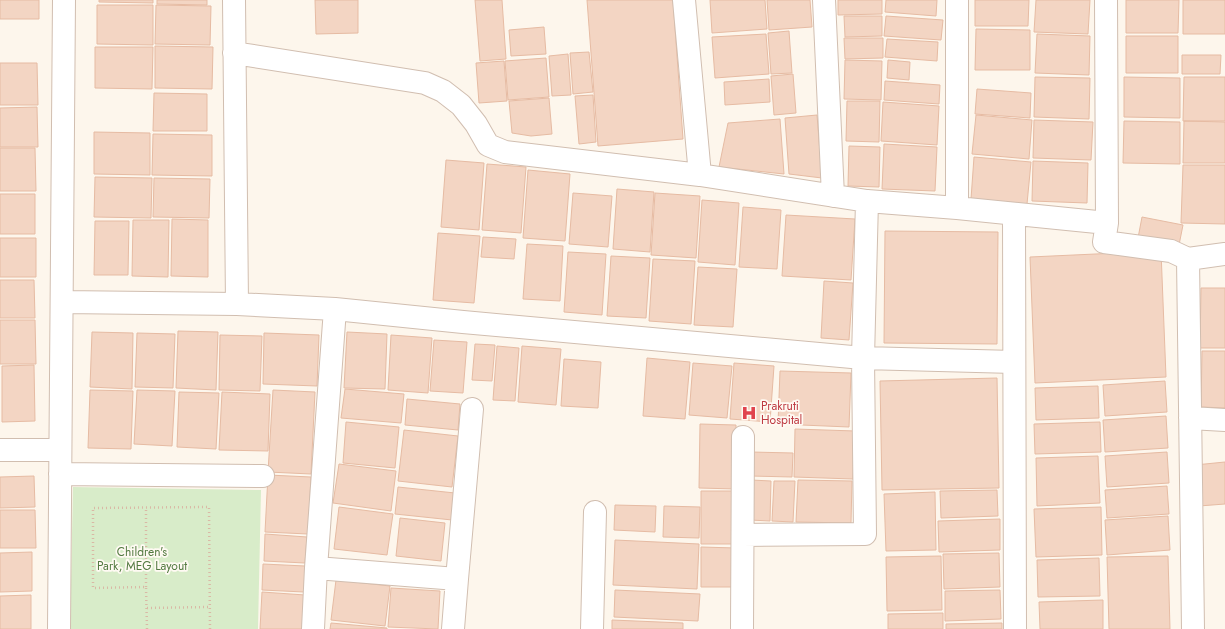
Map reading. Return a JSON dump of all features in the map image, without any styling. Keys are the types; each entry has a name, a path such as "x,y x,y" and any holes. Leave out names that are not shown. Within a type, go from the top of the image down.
{"street":[{"path":"59,629 64,0"},
{"path":"234,0 237,304"},
{"path":"684,0 700,175"},
{"path":"824,0 833,196"},
{"path":"957,0 957,208"},
{"path":"1106,0 1107,223 1104,242 1171,251 1188,259 1225,254"},
{"path":"234,53 425,83 443,91 461,105 476,124 488,145 505,152 700,175 867,201 957,208 1107,223"},
{"path":"743,535 865,534 863,358 867,201"},
{"path":"1014,214 1015,629"},
{"path":"1188,259 1193,629"},
{"path":"62,302 237,304 335,309 470,323 863,358 1014,362"},
{"path":"313,629 335,309"},
{"path":"453,629 472,409"},
{"path":"1190,418 1225,420"},
{"path":"742,629 744,437"},
{"path":"0,450 60,450"},
{"path":"60,474 263,476"},
{"path":"592,629 595,512"},
{"path":"316,568 457,578"}],"path":[{"path":"146,507 147,629"},
{"path":"146,587 93,588 93,508 210,507 210,629"},
{"path":"147,608 210,607"}],"green space":[{"name":"Children's Park, MEG Layout","path":"73,487 261,490 258,629 70,629"}],"building":[{"path":"0,0 39,0 39,19 0,19"},
{"path":"99,0 153,0 153,3 99,2"},
{"path":"157,0 207,0 207,5 157,4"},
{"path":"315,0 358,0 358,33 316,34"},
{"path":"475,0 502,0 506,59 480,61"},
{"path":"587,0 673,0 683,139 598,146"},
{"path":"710,0 765,0 767,29 712,33"},
{"path":"767,0 810,0 812,27 769,30"},
{"path":"838,0 882,0 882,14 838,15"},
{"path":"886,0 937,0 936,16 885,12"},
{"path":"975,0 1029,0 1028,26 975,26"},
{"path":"1036,0 1090,0 1088,34 1034,32"},
{"path":"1126,0 1179,0 1178,33 1126,33"},
{"path":"1183,0 1225,0 1225,34 1183,34"},
{"path":"97,5 153,5 153,45 97,44"},
{"path":"156,5 211,6 210,45 155,44"},
{"path":"844,16 882,16 882,36 845,37"},
{"path":"886,16 943,20 941,40 884,36"},
{"path":"544,27 546,54 511,56 509,30"},
{"path":"976,29 1030,30 1030,70 975,70"},
{"path":"789,31 792,73 771,74 768,33"},
{"path":"766,34 769,74 715,78 712,37"},
{"path":"1037,34 1090,36 1089,75 1035,73"},
{"path":"1126,36 1178,36 1178,73 1126,73"},
{"path":"844,38 883,38 883,58 845,59"},
{"path":"887,39 938,42 937,61 885,57"},
{"path":"155,46 213,47 212,89 155,88"},
{"path":"95,47 153,47 152,89 95,88"},
{"path":"589,52 593,92 573,94 570,53"},
{"path":"568,54 571,95 552,96 549,56"},
{"path":"1182,55 1221,55 1220,74 1182,74"},
{"path":"546,58 549,97 508,100 505,61"},
{"path":"845,60 882,61 881,100 844,99"},
{"path":"888,60 910,62 909,80 887,78"},
{"path":"504,61 507,101 479,103 476,63"},
{"path":"0,63 37,63 38,105 0,105"},
{"path":"793,74 796,113 774,115 771,76"},
{"path":"1035,77 1090,78 1089,119 1034,117"},
{"path":"1124,77 1180,78 1180,118 1124,117"},
{"path":"1184,77 1225,77 1225,121 1183,121"},
{"path":"769,79 770,102 725,105 724,82"},
{"path":"885,81 940,85 939,104 884,100"},
{"path":"977,89 1031,93 1030,118 975,114"},
{"path":"154,93 207,94 207,131 153,131"},
{"path":"593,95 596,142 579,144 575,96"},
{"path":"549,98 552,134 531,136 512,133 509,101"},
{"path":"847,101 880,101 879,142 846,141"},
{"path":"883,102 939,106 937,145 881,141"},
{"path":"37,107 38,147 0,147 0,108"},
{"path":"817,115 822,178 789,174 785,118"},
{"path":"976,115 1032,120 1029,159 972,154"},
{"path":"780,119 784,174 719,167 728,123"},
{"path":"1034,120 1093,122 1091,160 1033,158"},
{"path":"1124,121 1180,122 1180,164 1123,163"},
{"path":"1184,121 1225,122 1225,163 1183,163"},
{"path":"94,132 150,133 150,175 94,174"},
{"path":"153,134 212,135 212,176 152,175"},
{"path":"884,144 937,147 935,191 882,189"},
{"path":"849,146 880,147 879,187 848,186"},
{"path":"0,148 35,148 36,191 0,191"},
{"path":"974,157 1031,162 1027,204 971,199"},
{"path":"446,160 484,163 479,230 441,227"},
{"path":"1033,161 1088,163 1087,203 1032,201"},
{"path":"487,164 526,167 521,233 482,230"},
{"path":"1183,165 1225,165 1225,224 1181,223"},
{"path":"528,170 570,174 565,241 523,238"},
{"path":"95,177 152,178 151,218 94,217"},
{"path":"154,178 210,179 209,218 153,217"},
{"path":"617,189 654,192 650,252 613,249"},
{"path":"573,193 612,196 608,247 569,244"},
{"path":"655,193 700,196 696,258 651,255"},
{"path":"0,194 35,194 35,234 0,234"},
{"path":"702,200 739,203 735,265 698,262"},
{"path":"743,207 781,210 777,269 739,267"},
{"path":"786,215 855,219 851,280 782,276"},
{"path":"1142,217 1183,225 1179,245 1138,238"},
{"path":"172,219 208,220 208,277 171,276"},
{"path":"133,220 169,220 168,277 132,276"},
{"path":"95,221 129,221 128,275 94,275"},
{"path":"885,231 998,232 997,344 884,343"},
{"path":"438,233 480,236 474,303 433,300"},
{"path":"483,237 516,239 514,259 481,257"},
{"path":"0,238 36,238 36,277 0,277"},
{"path":"527,244 563,246 560,301 523,299"},
{"path":"1161,251 1166,377 1035,383 1030,257"},
{"path":"568,252 606,254 602,315 564,312"},
{"path":"611,256 650,258 646,318 607,316"},
{"path":"653,259 695,261 691,324 649,321"},
{"path":"698,267 737,269 733,327 694,325"},
{"path":"0,280 34,280 35,318 0,318"},
{"path":"824,281 853,283 849,340 821,338"},
{"path":"1201,288 1225,288 1225,348 1200,348"},
{"path":"0,320 35,320 36,364 0,364"},
{"path":"178,331 218,332 216,390 176,388"},
{"path":"92,332 133,333 132,389 90,387"},
{"path":"347,332 387,334 385,389 344,388"},
{"path":"137,333 175,334 173,388 135,387"},
{"path":"264,333 319,335 317,386 263,384"},
{"path":"220,335 262,336 260,391 219,390"},
{"path":"391,335 432,338 428,393 388,390"},
{"path":"434,340 467,342 463,393 430,391"},
{"path":"475,344 495,345 492,381 472,380"},
{"path":"497,346 519,348 515,401 493,400"},
{"path":"522,346 561,349 556,405 518,402"},
{"path":"1202,351 1225,351 1225,408 1201,407"},
{"path":"647,358 690,362 685,419 643,416"},
{"path":"564,359 601,362 598,408 561,406"},
{"path":"693,363 732,366 727,418 689,415"},
{"path":"734,363 774,366 770,422 730,419"},
{"path":"34,365 35,421 2,422 2,366"},
{"path":"780,371 851,373 849,427 778,424"},
{"path":"997,378 999,488 882,490 880,381"},
{"path":"1165,381 1167,412 1105,416 1103,385"},
{"path":"1098,386 1099,418 1036,420 1035,388"},
{"path":"345,389 404,394 401,423 341,418"},
{"path":"90,390 133,391 131,449 88,448"},
{"path":"137,390 175,391 172,446 134,444"},
{"path":"273,390 315,392 311,474 268,472"},
{"path":"179,392 219,393 216,449 177,447"},
{"path":"222,392 270,394 268,451 219,450"},
{"path":"407,399 460,404 458,430 405,425"},
{"path":"1166,416 1168,448 1105,452 1103,420"},
{"path":"346,422 399,427 395,468 343,463"},
{"path":"1100,422 1101,452 1035,454 1034,424"},
{"path":"700,424 736,425 736,489 699,488"},
{"path":"795,429 855,431 853,479 794,477"},
{"path":"404,430 458,436 452,487 398,481"},
{"path":"751,452 793,453 792,477 750,476"},
{"path":"1167,452 1169,483 1107,487 1105,456"},
{"path":"1098,456 1100,503 1037,506 1036,458"},
{"path":"1225,462 1225,504 1199,506 1195,465"},
{"path":"339,464 396,471 391,511 333,503"},
{"path":"268,475 311,477 308,534 265,532"},
{"path":"34,476 35,507 0,508 0,477"},
{"path":"751,480 771,481 770,521 750,520"},
{"path":"798,480 852,481 851,523 796,522"},
{"path":"774,481 795,481 793,522 772,521"},
{"path":"1167,486 1169,514 1107,518 1105,490"},
{"path":"398,487 455,493 452,520 395,514"},
{"path":"997,490 998,516 941,518 940,491"},
{"path":"701,491 735,491 734,544 701,544"},
{"path":"935,492 936,550 886,551 884,494"},
{"path":"615,505 656,506 655,532 614,530"},
{"path":"664,506 700,507 699,538 663,537"},
{"path":"339,507 393,514 387,555 334,549"},
{"path":"1101,507 1102,555 1036,557 1034,509"},
{"path":"0,510 35,510 36,548 0,548"},
{"path":"1168,516 1170,550 1107,555 1105,520"},
{"path":"400,518 445,523 441,561 396,556"},
{"path":"1000,519 1000,550 939,552 938,521"},
{"path":"265,534 307,537 305,563 264,561"},
{"path":"615,540 699,544 697,589 613,585"},
{"path":"701,547 736,548 735,587 701,587"},
{"path":"32,552 32,591 0,592 0,553"},
{"path":"999,553 1000,587 944,589 943,554"},
{"path":"941,556 942,610 887,611 886,557"},
{"path":"1168,556 1170,629 1109,629 1107,557"},
{"path":"1099,558 1100,596 1038,597 1037,560"},
{"path":"263,564 305,566 304,592 262,590"},
{"path":"336,580 390,586 385,626 331,620"},
{"path":"391,588 440,591 438,629 388,627"},
{"path":"615,590 700,594 698,621 614,617"},
{"path":"1000,590 1001,619 945,621 945,591"},
{"path":"262,592 305,595 303,629 260,629"},
{"path":"31,595 31,629 0,629 0,596"},
{"path":"1103,600 1103,629 1040,629 1039,602"},
{"path":"943,613 943,629 888,629 888,614"},
{"path":"612,620 683,623 683,629 612,629"},
{"path":"331,623 387,628 387,629 330,629"},
{"path":"1002,623 1002,629 946,629 946,624"}],"place":[{"name":"Prakruti Hospital","path":"749,413"}]}
